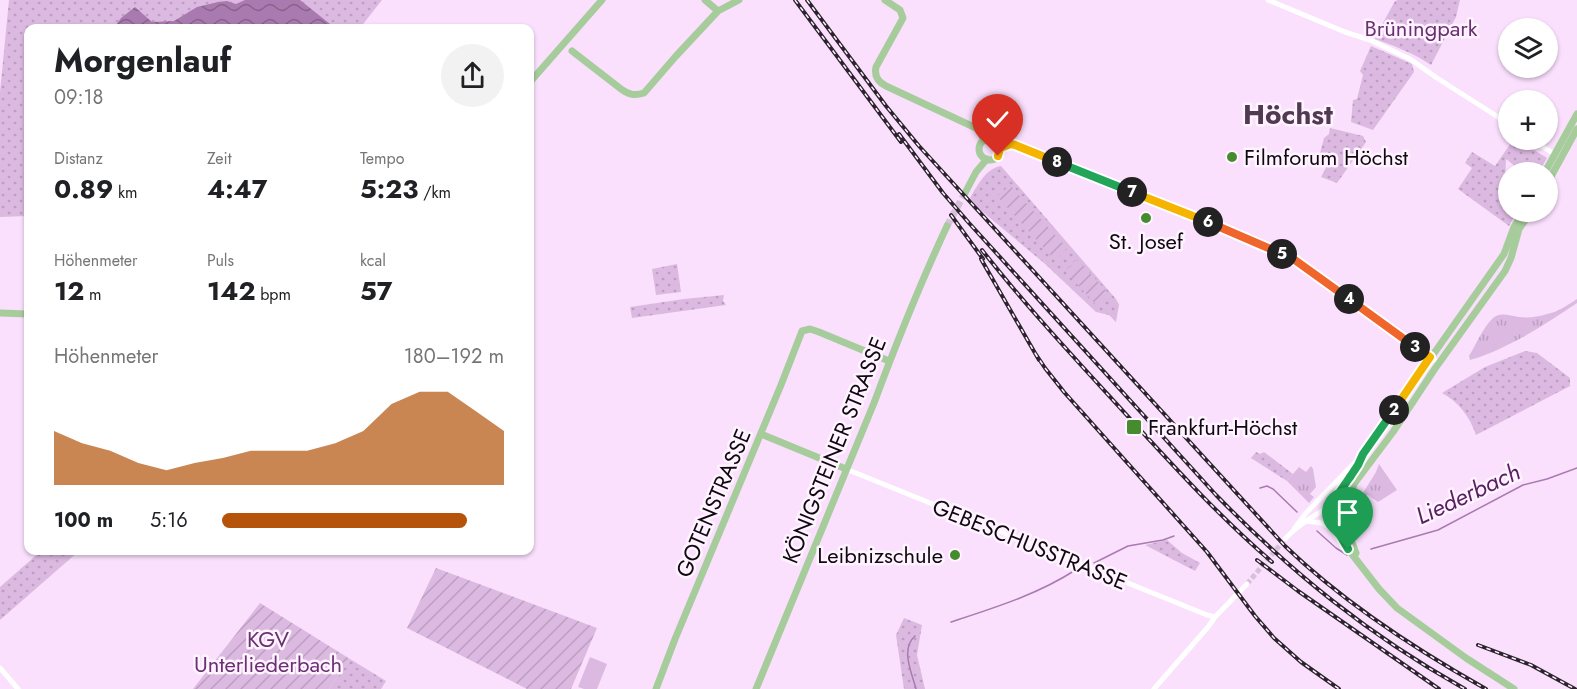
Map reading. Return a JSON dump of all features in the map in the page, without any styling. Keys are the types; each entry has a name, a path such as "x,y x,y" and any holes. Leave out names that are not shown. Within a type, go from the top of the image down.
{"main road":[{"path":"534,77 602,0"},
{"path":"705,0 718,11"},
{"path":"572,34 570,46 572,51 628,94 638,95 644,93 718,11 739,0"},
{"path":"885,0 900,10 903,15 876,67 877,79 886,86 976,128 984,141"},
{"path":"554,54 572,51"},
{"path":"1556,162 1577,114"},
{"path":"1553,162 1577,129"},
{"path":"976,172 980,146 984,141 993,139 998,142 1000,148 998,156 987,159 980,153"},
{"path":"965,193 976,172 987,159"},
{"path":"1514,689 1466,658 1405,614 1386,597 1348,549 1339,534 1331,510 1338,494 1363,454 1504,254 1517,222"},
{"path":"1361,564 1351,541 1347,521 1348,503 1354,484 1505,271 1519,229 1524,222"},
{"name":"KÖNIGSTEINER STRASSE","path":"756,689 931,260 947,226"},
{"path":"0,313 24,314"},
{"name":"GOTENSTRASSE","path":"656,689 802,331 810,329 890,361"},
{"path":"761,434 846,469"}],"street":[{"path":"1268,0 1345,32 1376,42 1410,59 1498,117"},
{"path":"1000,148 1015,145 1292,258 1439,363"},
{"path":"1548,150 1558,156"},
{"path":"1286,539 1306,513 1363,454"},
{"name":"GEBESCHUSSTRASSE","path":"846,469 1215,617"},
{"path":"1294,529 1333,505 1354,484"},
{"path":"1306,521 1327,525 1339,534"},
{"path":"1154,689 1215,617 1247,584"},
{"path":"0,668 18,689"}],"green space":[{"path":"9,0 382,0 363,24 24,24 24,216 0,217 0,92"},
{"name":"Brüningpark","path":"1460,0 1456,17 1431,65 1404,50 1375,39 1395,1"},
{"path":"1371,46 1412,64 1414,72 1373,130 1351,122 1353,100 1357,99 1363,75 1360,71"},
{"path":"1330,128 1363,136 1366,142 1337,183 1321,177 1329,162 1319,157 1324,138 1329,134"},
{"path":"1506,150 1534,150 1547,158 1545,162 1510,162 1506,159 1506,162 1498,162 1498,218 1458,189 1472,168 1465,163 1472,152 1495,166"},
{"path":"1001,166 1116,299 1119,305 1116,322 1109,315 1096,312 1044,263 978,208 970,198 986,174"},
{"path":"1010,185 1067,248 1059,257 1054,259 997,196 1005,192 1006,187"},
{"path":"1078,260 1111,296 1098,307 1066,272 1074,261"},
{"path":"677,264 681,292 656,295 652,269"},
{"path":"724,295 723,301 726,305 632,318 630,307"},
{"path":"1577,299 1577,303 1525,336 1498,350 1470,360 1469,356 1482,332 1495,317 1501,315 1540,316 1559,310"},
{"path":"1525,351 1537,353 1570,378 1570,386 1476,435 1463,411 1442,393 1485,367"},
{"path":"1256,452 1260,454 1264,452 1293,474 1287,481 1251,458"},
{"path":"1379,464 1397,490 1378,502 1368,495 1361,496"},
{"path":"1311,466 1316,487 1310,494 1314,497 1309,503 1287,481 1299,467 1306,472"},
{"path":"1167,540 1182,553 1200,563 1195,571 1145,545"},
{"path":"36,555 74,555 0,620 0,587"},
{"path":"436,568 597,628 571,689 527,689 407,628"},
{"name":"KGV Unterliederbach","path":"260,603 350,659 329,689 193,689"},
{"path":"904,618 922,625 917,655 925,689 904,689 896,635"},
{"path":"590,657 607,664 597,689 578,687"},
{"path":"350,659 386,681 381,689 329,689"}],"water":[{"path":"245,0 300,0 330,24 117,24 135,7 152,22 174,21 197,7 218,2 227,1 236,4"}],"waterway":[{"name":"Liederbach","path":"1371,549 1438,530 1523,485 1577,468"},
{"name":"Liederbach","path":"1260,488 1267,486 1273,489 1297,512"},
{"name":"Liederbach","path":"1317,531 1347,555"},
{"name":"Liederbach","path":"1094,563 1128,546 1174,536"},
{"name":"Liederbach","path":"951,622 1032,593 1077,569"},
{"name":"Liederbach","path":"915,636 908,648 908,654 916,689"}],"tunnel":[{"path":"947,226 965,193"},
{"path":"1247,584 1285,539"}],"railway":[{"path":"795,0 901,142"},
{"path":"807,0 886,106 919,146 1285,546 1331,587 1381,624 1486,689"},
{"path":"899,134 943,193 969,223 1245,524 1333,601 1397,647 1465,689"},
{"path":"951,215 983,259"},
{"path":"982,250 1056,337 1167,458 1218,512 1272,562"},
{"path":"981,259 1039,360"},
{"path":"1035,353 1064,392 1207,552 1274,638 1301,662 1339,689"},
{"path":"1257,560 1439,689"},
{"path":"1478,645 1531,665 1575,689"}],"place":[{"name":"Filmforum Höchst","path":"1232,157"},
{"name":"St. Josef","path":"1146,218"},
{"name":"Frankfurt-Höchst","path":"1134,427"},
{"name":"Leibnizschule","path":"955,555"}],"district":[{"name":"Höchst","path":"1288,114"}],"route":[{"path":"998,156 1000,148 1015,145 1292,258 1430,357 1336,496 1331,510 1332,517 1348,549"}]}
